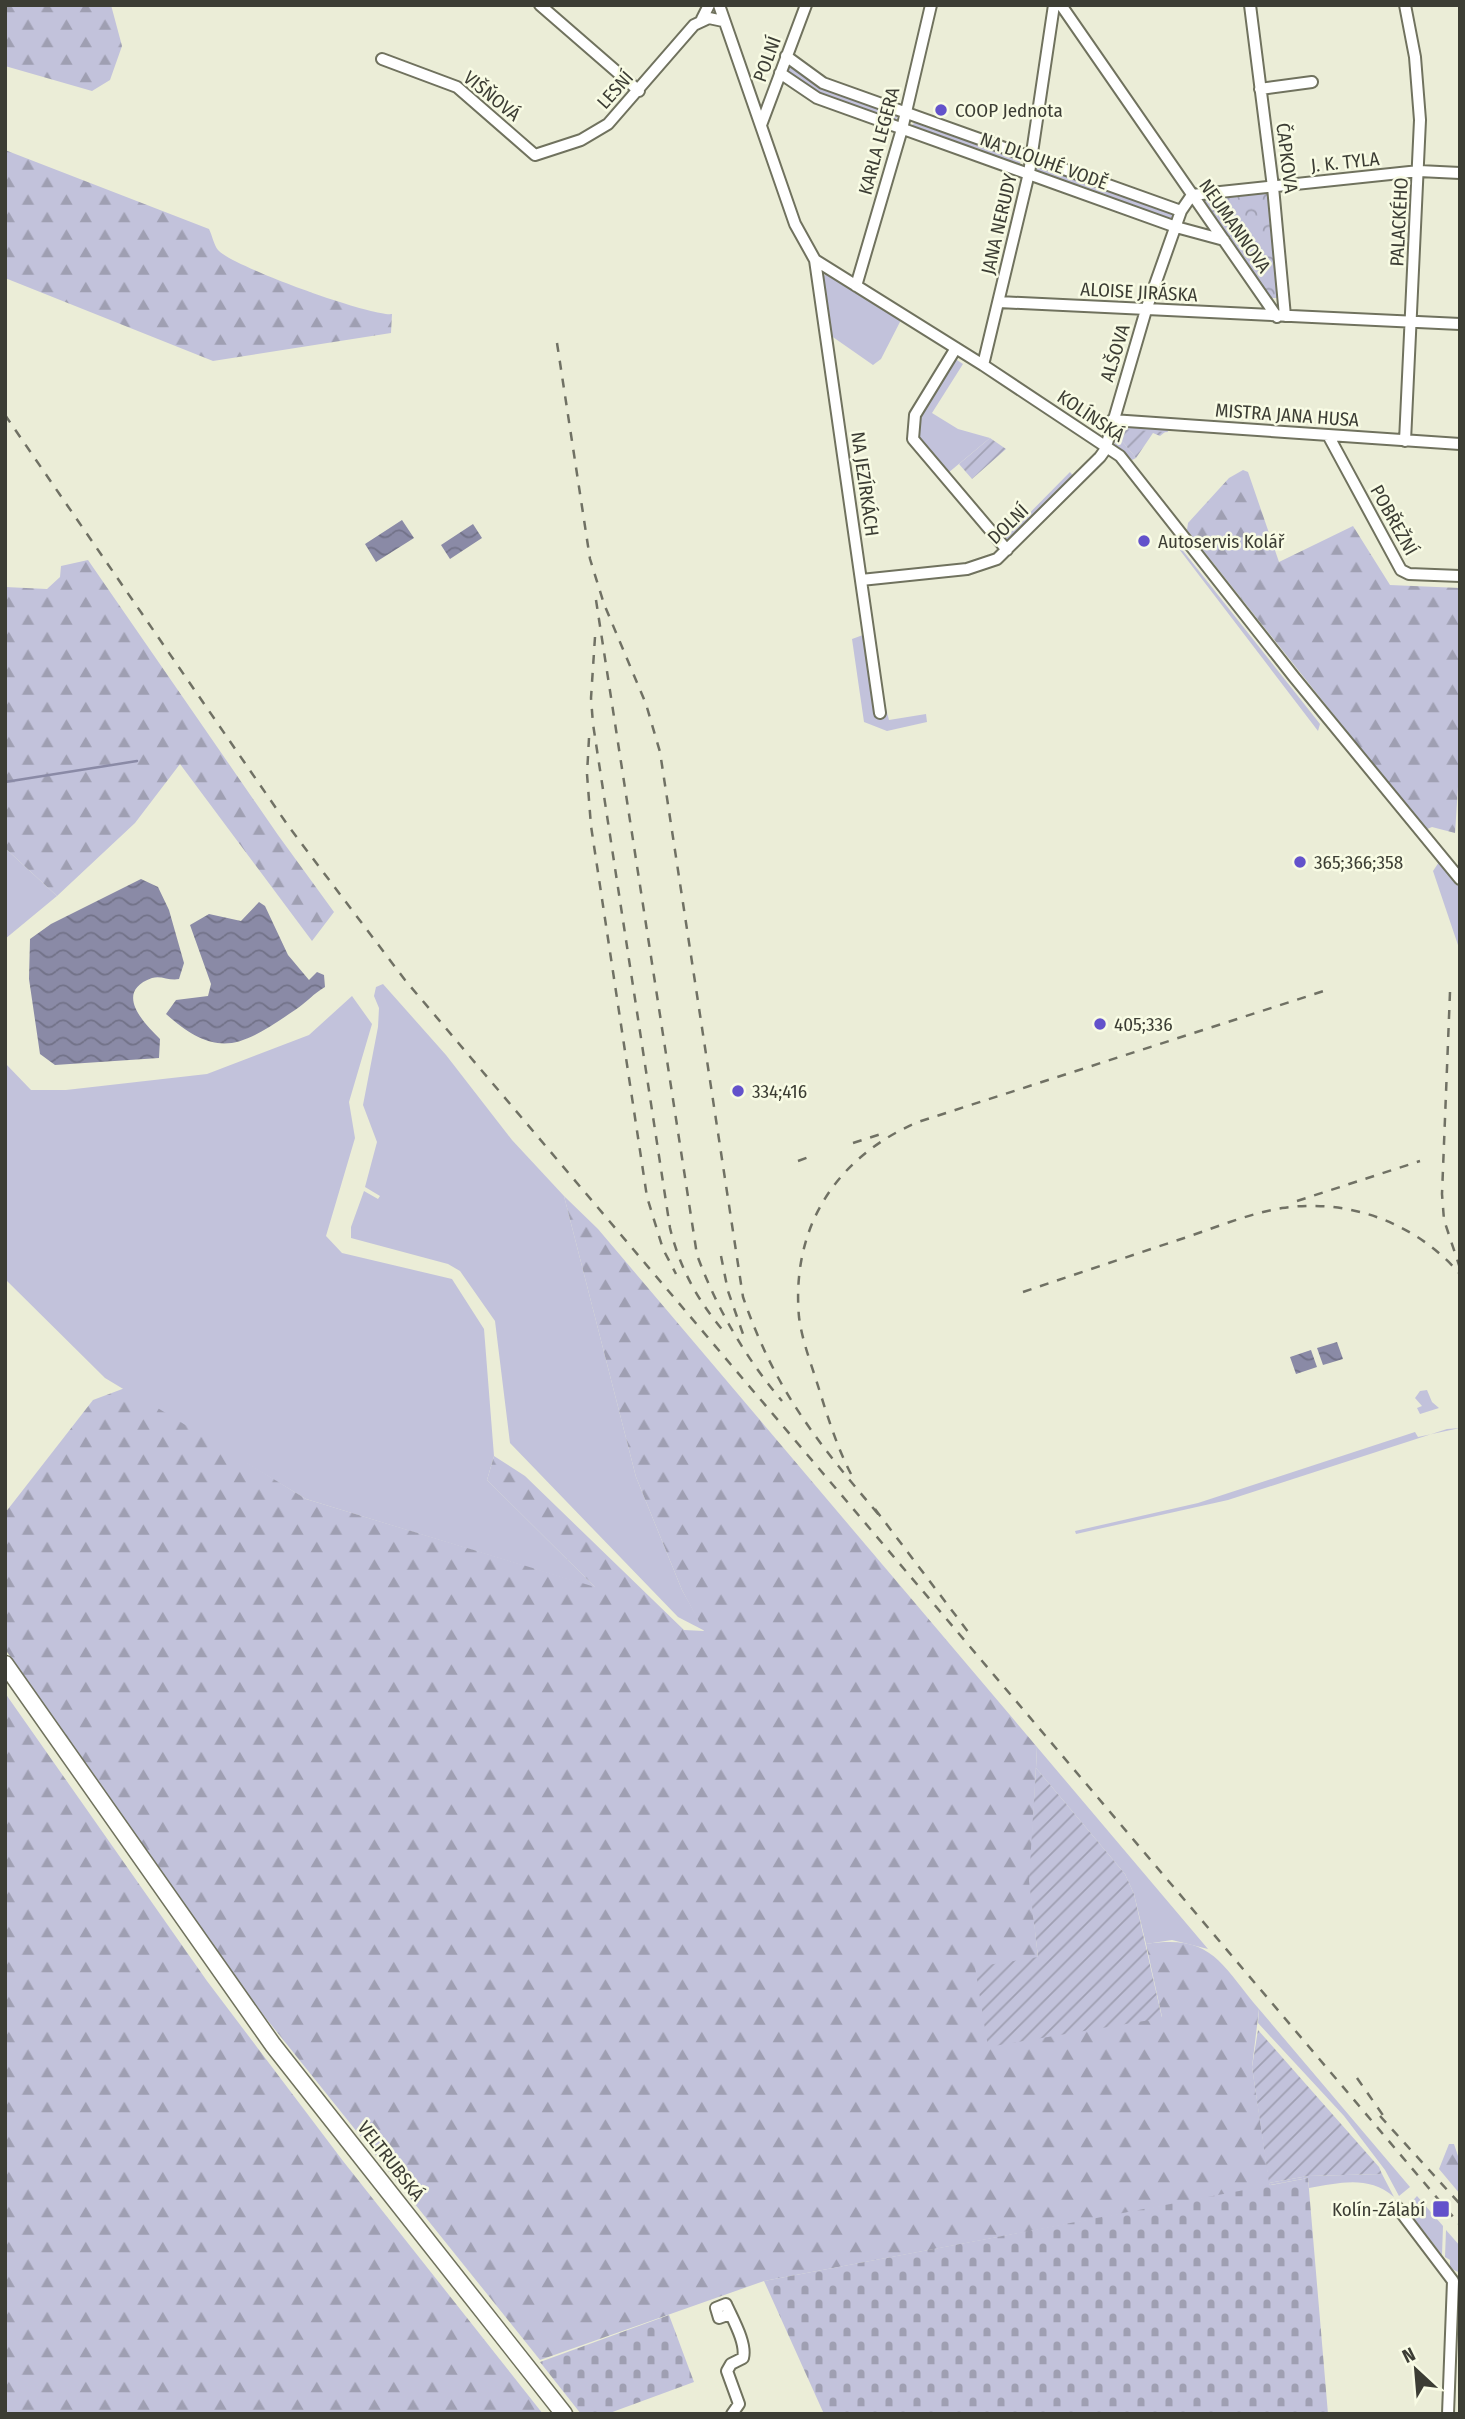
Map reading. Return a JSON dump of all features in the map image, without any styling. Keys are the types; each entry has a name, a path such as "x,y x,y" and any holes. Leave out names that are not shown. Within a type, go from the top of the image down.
{"street":[{"path":"540,5 639,91"},
{"name":"LESNÍ","path":"535,155 581,139 608,124 702,19 709,5"},
{"name":"KOLÍNSKÁ","path":"719,5 798,234 815,260 1107,445 1184,534 1294,677 1460,879"},
{"name":"POLNÍ","path":"761,125 806,5"},
{"name":"KARLA LEGERA","path":"856,286 902,129 931,5"},
{"name":"JANA NERUDY","path":"983,365 1029,173 1054,5"},
{"name":"NEUMANNOVA","path":"1061,5 1223,240 1281,316"},
{"name":"ČAPKOVA","path":"1250,5 1273,187 1281,316"},
{"name":"PALACKÉHO","path":"1405,5 1420,98 1419,171 1405,441"},
{"path":"702,19 723,22"},
{"name":"NA DLOUHÉ VODĚ","path":"786,57 823,83 1181,211"},
{"name":"VIŠŇOVÁ","path":"382,59 457,87 535,155"},
{"name":"NA DLOUHÉ VODĚ","path":"780,73 817,98 1176,227 1223,240"},
{"path":"1260,89 1312,82"},
{"name":"J. K. TYLA","path":"1192,195 1419,171 1460,173"},
{"name":"ALŠOVA","path":"1107,445 1112,420 1146,310 1181,211 1192,195"},
{"name":"NA JEZÍRKÁCH","path":"815,260 880,713"},
{"name":"ALOISE JIRÁSKA","path":"999,302 1281,316"},
{"path":"1281,316 1460,324"},
{"path":"956,348 915,415 913,439 1007,550"},
{"name":"MISTRA JANA HUSA","path":"1112,420 1460,444"},
{"name":"POBŘEŽNÍ","path":"1328,435 1401,570 1409,574 1460,576"},
{"name":"DOLNÍ","path":"862,580 967,569 997,559 1100,457 1107,445"},
{"name":"VELTRUBSKÁ","path":"5,1664 273,2045 564,2414"},
{"path":"1396,2207 1453,2281 1448,2414"},
{"path":"730,2315 745,2353 727,2371 740,2404 732,2414"}],"green space":[{"path":"5,5 111,5 122,46 110,80 92,91 5,66"},
{"path":"790,65 899,113 895,122 808,91 787,75"},
{"path":"915,122 1021,160 1019,167 981,153 982,150 974,147 972,150 910,127"},
{"path":"5,150 209,229 218,250 273,278 358,308 392,314 391,333 213,361 5,278"},
{"path":"1036,163 1175,213 1173,219 1035,172"},
{"path":"1265,191 1270,194 1281,298 1270,298 1204,200"},
{"path":"825,274 831,274 901,320 881,359 873,365 830,335 822,280"},
{"path":"957,360 963,364 932,413 958,429 990,438 948,473 918,443 919,413 953,361"},
{"path":"1116,426 1167,429 1168,432 1117,435 1136,458 1132,460 1115,445 1112,433"},
{"path":"1120,429 1165,432 1160,436 1153,433 1136,458 1117,435"},
{"path":"990,438 1006,449 972,479 959,464"},
{"path":"1243,470 1248,472 1279,562 1353,526 1390,585 1460,588 1460,756 1455,833 1432,827 1425,830 1187,530 1188,523 1229,478"},
{"path":"1070,472 1076,479 1007,545 1004,539"},
{"path":"1180,547 1320,724 1318,731 1179,549"},
{"path":"1183,547 1319,715 1321,721"},
{"path":"88,560 334,912 312,941 180,764 135,823 57,896 5,848 5,587 47,589 60,577 61,566"},
{"path":"863,635 873,701 884,701 889,720 926,714 927,722 887,731 864,722 852,639"},
{"path":"5,848 57,896 5,939"},
{"path":"1439,862 1460,888 1460,951 1433,871"},
{"path":"383,984 446,1055 512,1140 564,1196 636,1477 682,1590 705,1631 678,1617 510,1443 495,1321 460,1271 448,1264 351,1238 351,1227 364,1191 378,1199 380,1196 365,1187 377,1142 363,1105 378,1027 379,1008 374,996 376,987"},
{"path":"352,996 372,1024 349,1102 355,1138 326,1236 342,1253 452,1279 484,1329 494,1456 487,1480 596,1588 306,1499 105,1378 5,1279 5,1063 31,1090 66,1090 207,1074 309,1035"},
{"path":"564,1196 598,1229 1037,1747 1030,1883 1038,1958 1162,2017 1146,1944 1186,1943 1213,1956 1259,2009 1252,2067 1270,2186 764,2281 540,2360 232,1976 5,1649 5,1513 93,1400 125,1388 306,1499 595,1587 487,1480 494,1456 525,1476 684,1630 704,1631 682,1590 636,1477"},
{"path":"1427,1390 1432,1402 1439,1408 1420,1414 1417,1408 1422,1406 1415,1398 1420,1391"},
{"path":"1415,1432 1418,1437 1431,1434 1228,1500 1076,1534 1075,1531 1198,1503"},
{"path":"5,1693 207,1981 343,2161 543,2414 5,2414"},
{"path":"1037,1747 1208,1949 1172,1940 1146,1944 1134,1894 1125,1874 1036,1768"},
{"path":"1036,1768 1125,1874 1134,1894 1162,2018 988,2047 975,1967 1038,1957 1029,1881"},
{"path":"1259,2009 1410,2187 1399,2196 1385,2170 1344,2116 1258,2023"},
{"path":"1258,2030 1379,2167 1382,2174 1308,2176 1269,2183 1252,2067"},
{"path":"1449,2144 1454,2144 1460,2162 1460,2194 1439,2169"},
{"path":"1382,2174 1394,2197 1384,2190 1364,2183 1309,2188 1308,2178 1270,2185 1269,2183 1308,2176"},
{"path":"1308,2178 1328,2414 824,2414 764,2281"},
{"path":"1417,2196 1443,2226 1442,2255 1406,2208"},
{"path":"1446,2230 1460,2246 1460,2273 1450,2268 1450,2260 1445,2257"},
{"path":"669,2315 694,2382 607,2414 581,2414 540,2362"}],"water":[{"path":"402,520 414,538 376,562 365,544"},
{"path":"473,524 482,538 450,559 441,545"},
{"path":"141,879 158,887 169,910 184,963 179,979 152,978 140,984 135,991 135,1008 160,1039 159,1058 55,1065 40,1054 29,979 30,939 51,924"},
{"path":"259,902 265,906 288,955 309,980 317,972 324,975 325,987 276,1023 244,1040 215,1043 201,1038 184,1029 166,1014 176,1000 208,996 211,984 190,925 209,914 241,921"},
{"path":"1337,1342 1343,1359 1323,1365 1317,1348"},
{"path":"1311,1350 1317,1367 1296,1374 1290,1357"}],"waterway":[{"path":"5,782 137,761"}],"railway":[{"path":"557,343 590,559 604,604 646,704 660,752 743,1297 769,1360 800,1414 879,1515"},
{"path":"5,415 289,827 405,980 1460,2225"},
{"path":"596,600 697,1255 733,1332 782,1401"},
{"path":"595,637 591,698 593,724 670,1228 691,1284 725,1333"},
{"path":"589,738 587,774 591,826 647,1197 663,1249 676,1274"},
{"path":"851,1474 829,1422 805,1344 799,1317 798,1284 803,1253 812,1225 825,1199 842,1175 889,1137 918,1122 1330,989"},
{"path":"1450,992 1442,1194 1444,1220 1460,1268"},
{"path":"853,1143 881,1134"},
{"path":"798,1161 809,1157"},
{"path":"1297,1201 1420,1161"},
{"path":"1023,1292 1242,1218 1282,1208 1307,1206 1332,1207 1380,1218 1423,1241 1460,1274"},
{"path":"721,1256 728,1291 743,1334"},
{"path":"875,1509 972,1637"},
{"path":"1357,2078 1387,2121"},
{"path":"1380,2116 1460,2204"}],"place":[{"name":"COOP Jednota","path":"941,110"},
{"name":"Autoservis Kolář","path":"1144,541"},
{"name":"365;366;358","path":"1300,862"},
{"name":"405;336","path":"1100,1024"},
{"name":"334;416","path":"738,1091"},
{"name":"Kolín-Zálabí","path":"1441,2209"}]}
